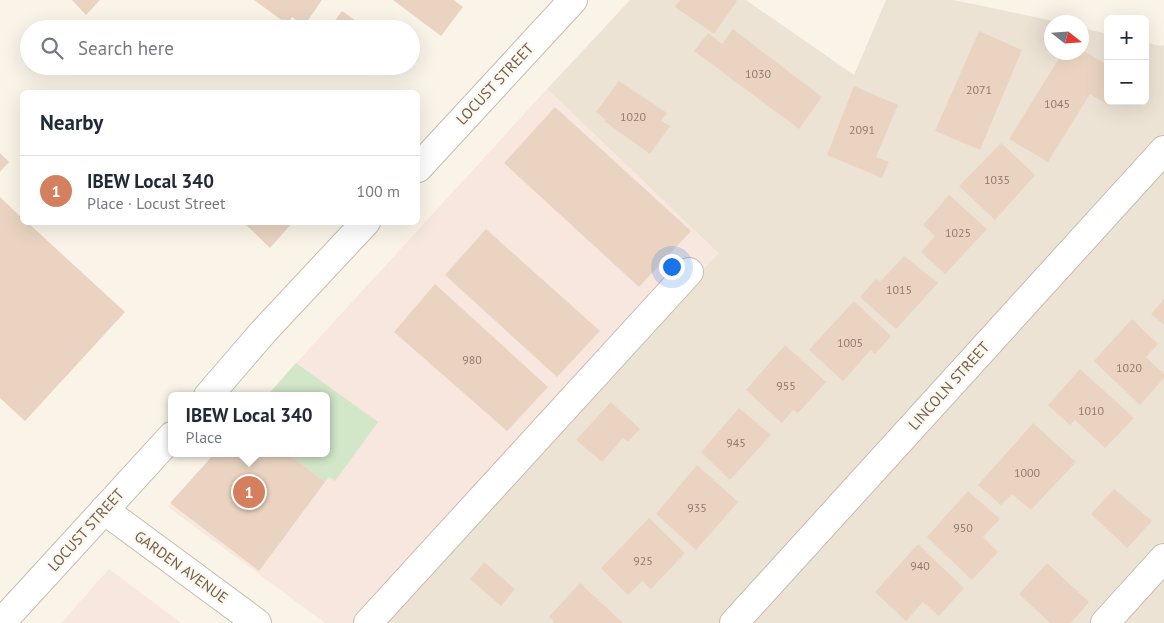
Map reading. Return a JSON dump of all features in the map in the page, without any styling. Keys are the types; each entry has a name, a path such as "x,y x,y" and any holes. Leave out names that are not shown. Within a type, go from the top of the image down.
{"street":[{"name":"LOCUST STREET","path":"420,166 573,0"},
{"name":"LINCOLN STREET","path":"734,623 1164,150"},
{"path":"212,392 363,225"},
{"path":"368,623 689,272"},
{"name":"LOCUST STREET","path":"1,623 168,440"},
{"name":"GARDEN AVENUE","path":"104,510 257,623"},
{"path":"1105,623 1164,558"}],"shaded area":[{"path":"630,0 746,0 854,75 886,0 953,0 1044,19 1044,60 1089,60 1089,30 1104,33 1104,105 1149,105 1149,43 1160,46 1164,45 1164,623 383,623 531,457 718,253 547,89"},
{"path":"547,89 718,253 531,457 383,623 325,623 168,507 212,457 330,457 330,392 270,392"},
{"path":"109,569 181,623 61,623"}],"green space":[{"path":"296,363 378,422 335,481 329,477 325,482 292,457 330,457 330,392 271,392"}],"building":[{"path":"72,0 100,0 86,15"},
{"path":"254,0 322,0 308,20 296,20 292,17 290,20 282,20"},
{"path":"393,0 454,0 463,7 441,36"},
{"path":"680,0 737,1 714,34 675,7"},
{"path":"342,11 354,20 336,20"},
{"path":"733,29 822,97 799,129 694,51 708,33 722,44"},
{"path":"979,31 1022,50 980,150 935,131"},
{"path":"1089,54 1104,63 1104,102 1090,94 1048,162 1009,139 1058,60 1089,60"},
{"path":"619,81 667,113 661,121 670,126 650,154 604,121 606,120 596,112"},
{"path":"854,86 898,105 876,157 889,162 882,178 827,155"},
{"path":"555,107 691,231 639,287 504,163"},
{"path":"1001,143 1035,175 995,220 959,186"},
{"path":"0,153 9,162 0,172"},
{"path":"949,195 987,229 945,274 921,252 935,236 923,225"},
{"path":"0,197 20,216 20,225 30,225 125,312 25,421 0,398"},
{"path":"246,225 290,225 270,248"},
{"path":"486,229 600,331 557,377 445,275"},
{"path":"904,256 938,283 896,329 860,297 876,279 880,282"},
{"path":"435,284 548,387 507,431 394,332"},
{"path":"1164,299 1164,325 1151,314"},
{"path":"854,301 891,336 875,354 871,350 843,381 809,350"},
{"path":"1132,319 1158,344 1146,357 1164,374 1164,378 1140,405 1094,361"},
{"path":"785,345 826,382 798,413 793,410 782,423 746,390"},
{"path":"1080,369 1134,418 1105,448 1075,420 1070,425 1048,405"},
{"path":"611,402 640,429 628,442 623,438 602,462 576,440"},
{"path":"739,408 771,435 730,480 701,452"},
{"path":"1033,423 1076,462 1031,510 1012,494 1001,505 978,485"},
{"path":"211,457 292,457 325,482 259,571 170,503"},
{"path":"697,465 738,502 696,550 656,514"},
{"path":"1114,489 1152,521 1127,548 1091,514"},
{"path":"968,491 1000,519 983,537 998,552 972,580 927,537"},
{"path":"649,518 685,553 651,589 642,581 628,595 601,568"},
{"path":"918,544 964,588 939,616 923,602 906,621 875,592"},
{"path":"484,562 515,589 501,606 470,579"},
{"path":"1047,563 1089,602 1071,623 1050,623 1019,594"},
{"path":"580,583 623,623 552,623 554,621 549,617"}],"place":[{"name":"IBEW Local 340","path":"249,492"}]}
